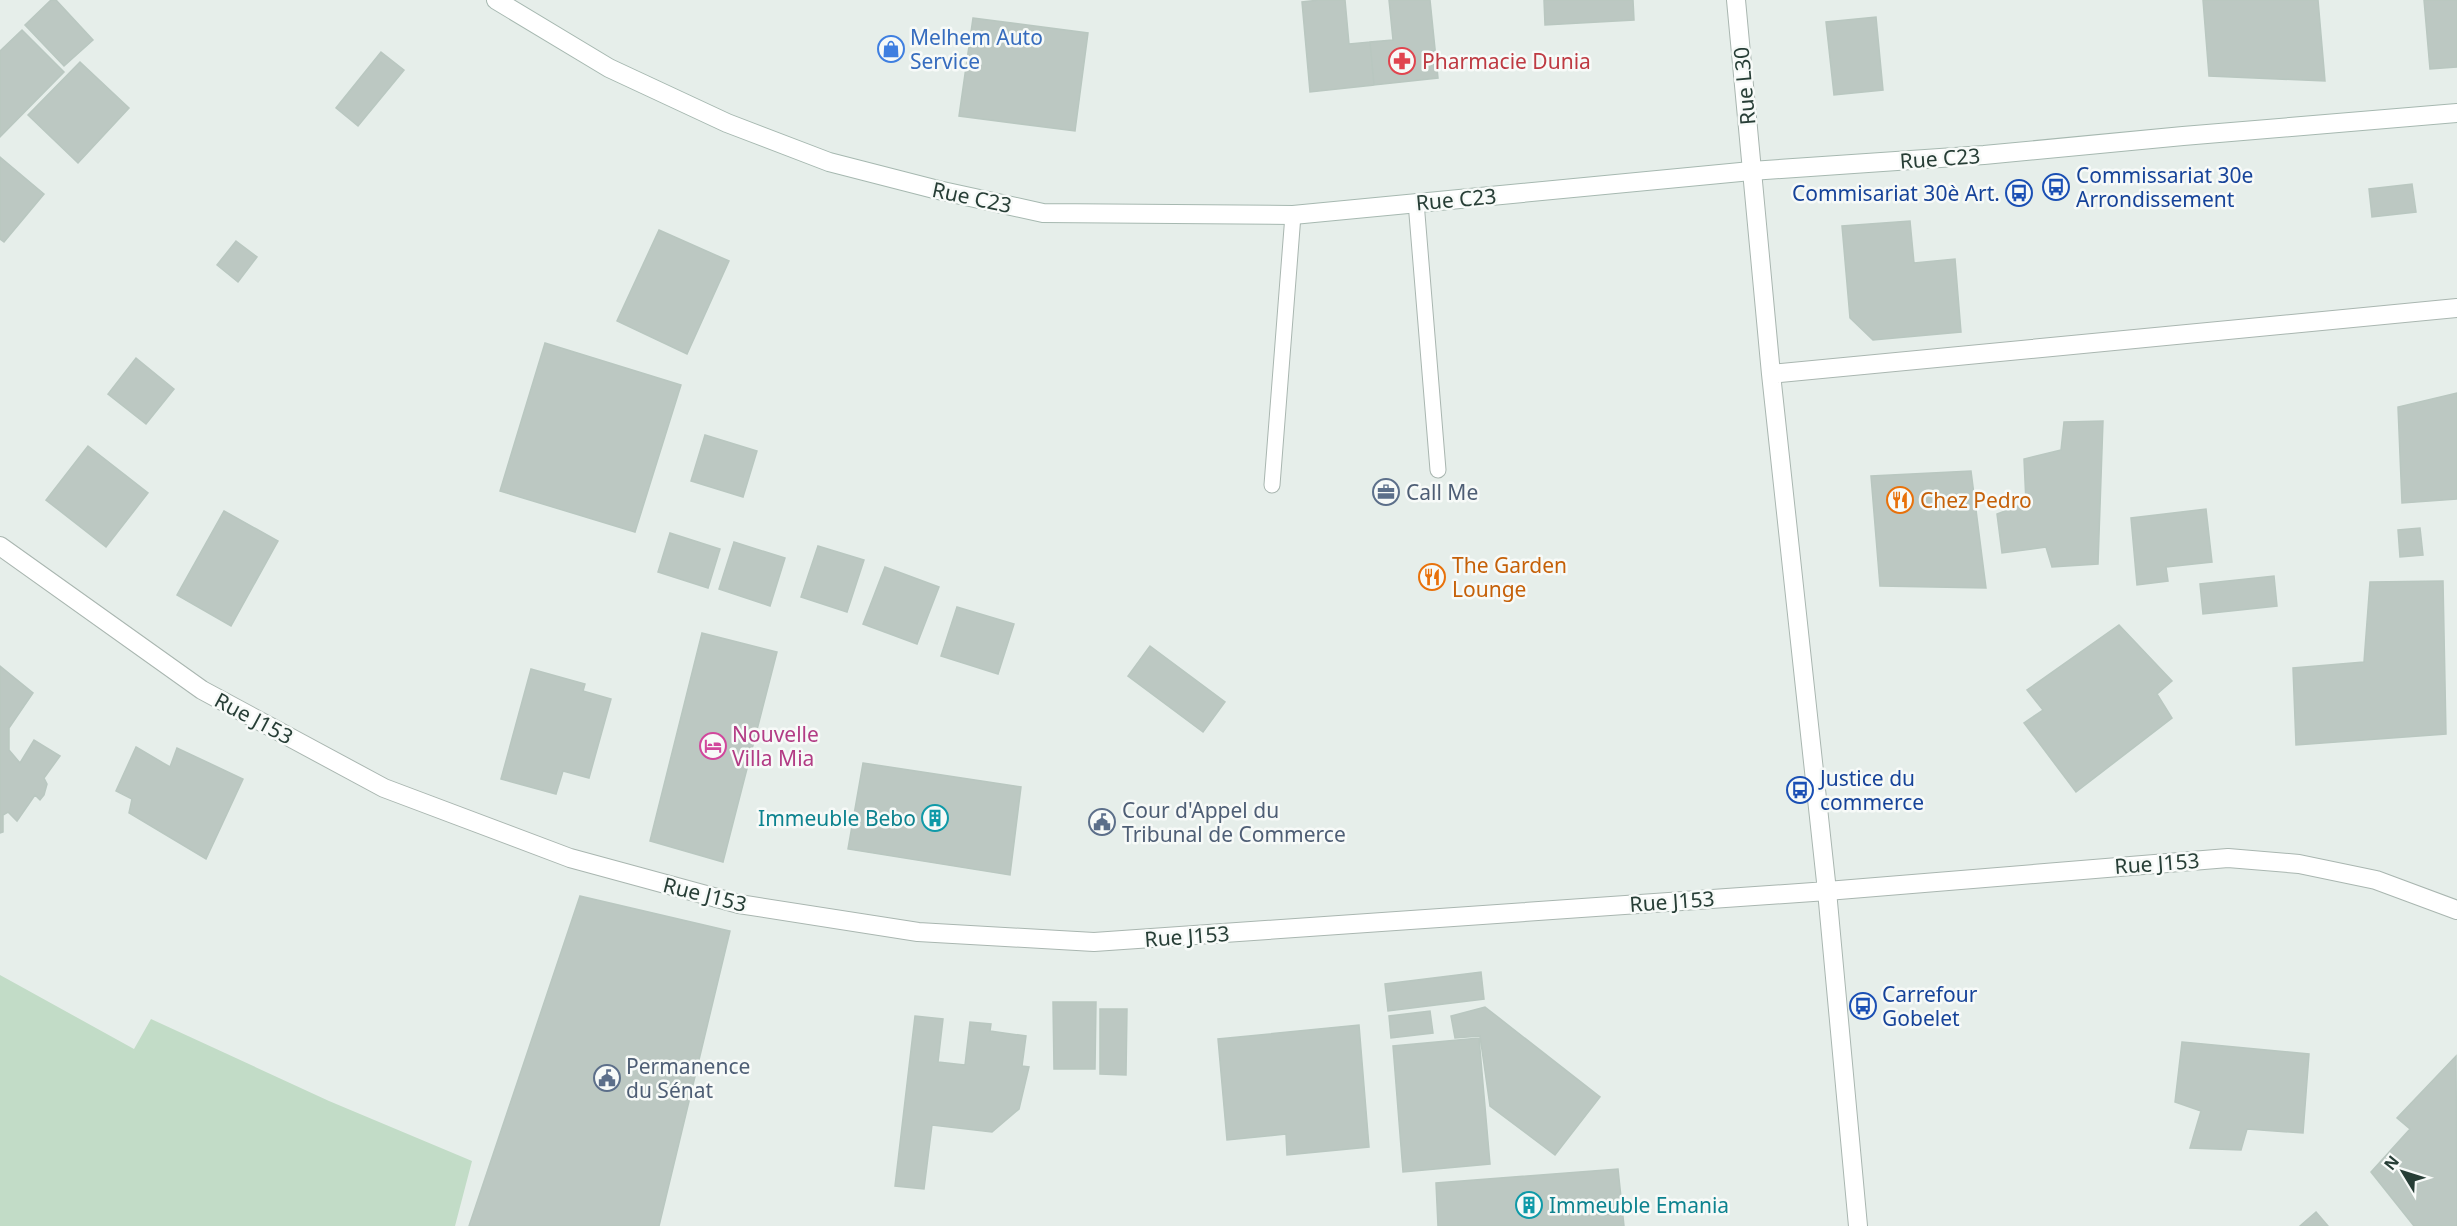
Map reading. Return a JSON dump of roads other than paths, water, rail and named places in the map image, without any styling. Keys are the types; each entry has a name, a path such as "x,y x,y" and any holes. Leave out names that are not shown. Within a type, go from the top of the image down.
{"street":[{"name":"Rue C23","path":"496,0 609,68 727,123 829,162 938,190 1043,213 1293,215 1751,171 1984,156 2183,136 2457,113"},
{"name":"Rue L30","path":"1736,0 1751,171 1827,891 1857,1226"},
{"path":"1772,374 2457,308"},
{"name":"Rue J153","path":"0,546 202,690 384,788 570,858 739,904 918,932 1094,942 1827,891 2228,858 2299,864 2376,880 2457,910"}],"lane":[{"path":"1416,202 1438,470"},
{"path":"1272,485 1293,215"}],"place":[{"name":"Melhem Auto Service","path":"891,49"},
{"name":"Pharmacie Dunia","path":"1402,61"},
{"name":"Commissariat 30e Arrondissement","path":"2056,187"},
{"name":"Commisariat 30è Art.","path":"2019,193"},
{"name":"Call Me","path":"1386,492"},
{"name":"Chez Pedro","path":"1900,500"},
{"name":"The Garden Lounge","path":"1432,577"},
{"name":"Nouvelle Villa Mia","path":"713,746"},
{"name":"Justice du commerce","path":"1800,790"},
{"name":"Immeuble Bebo","path":"935,818"},
{"name":"Cour d'Appel du Tribunal de Commerce","path":"1102,822"},
{"name":"Carrefour Gobelet","path":"1863,1006"},
{"name":"Permanence du Sénat","path":"607,1078"},
{"name":"Immeuble Emania","path":"1529,1205"}]}
